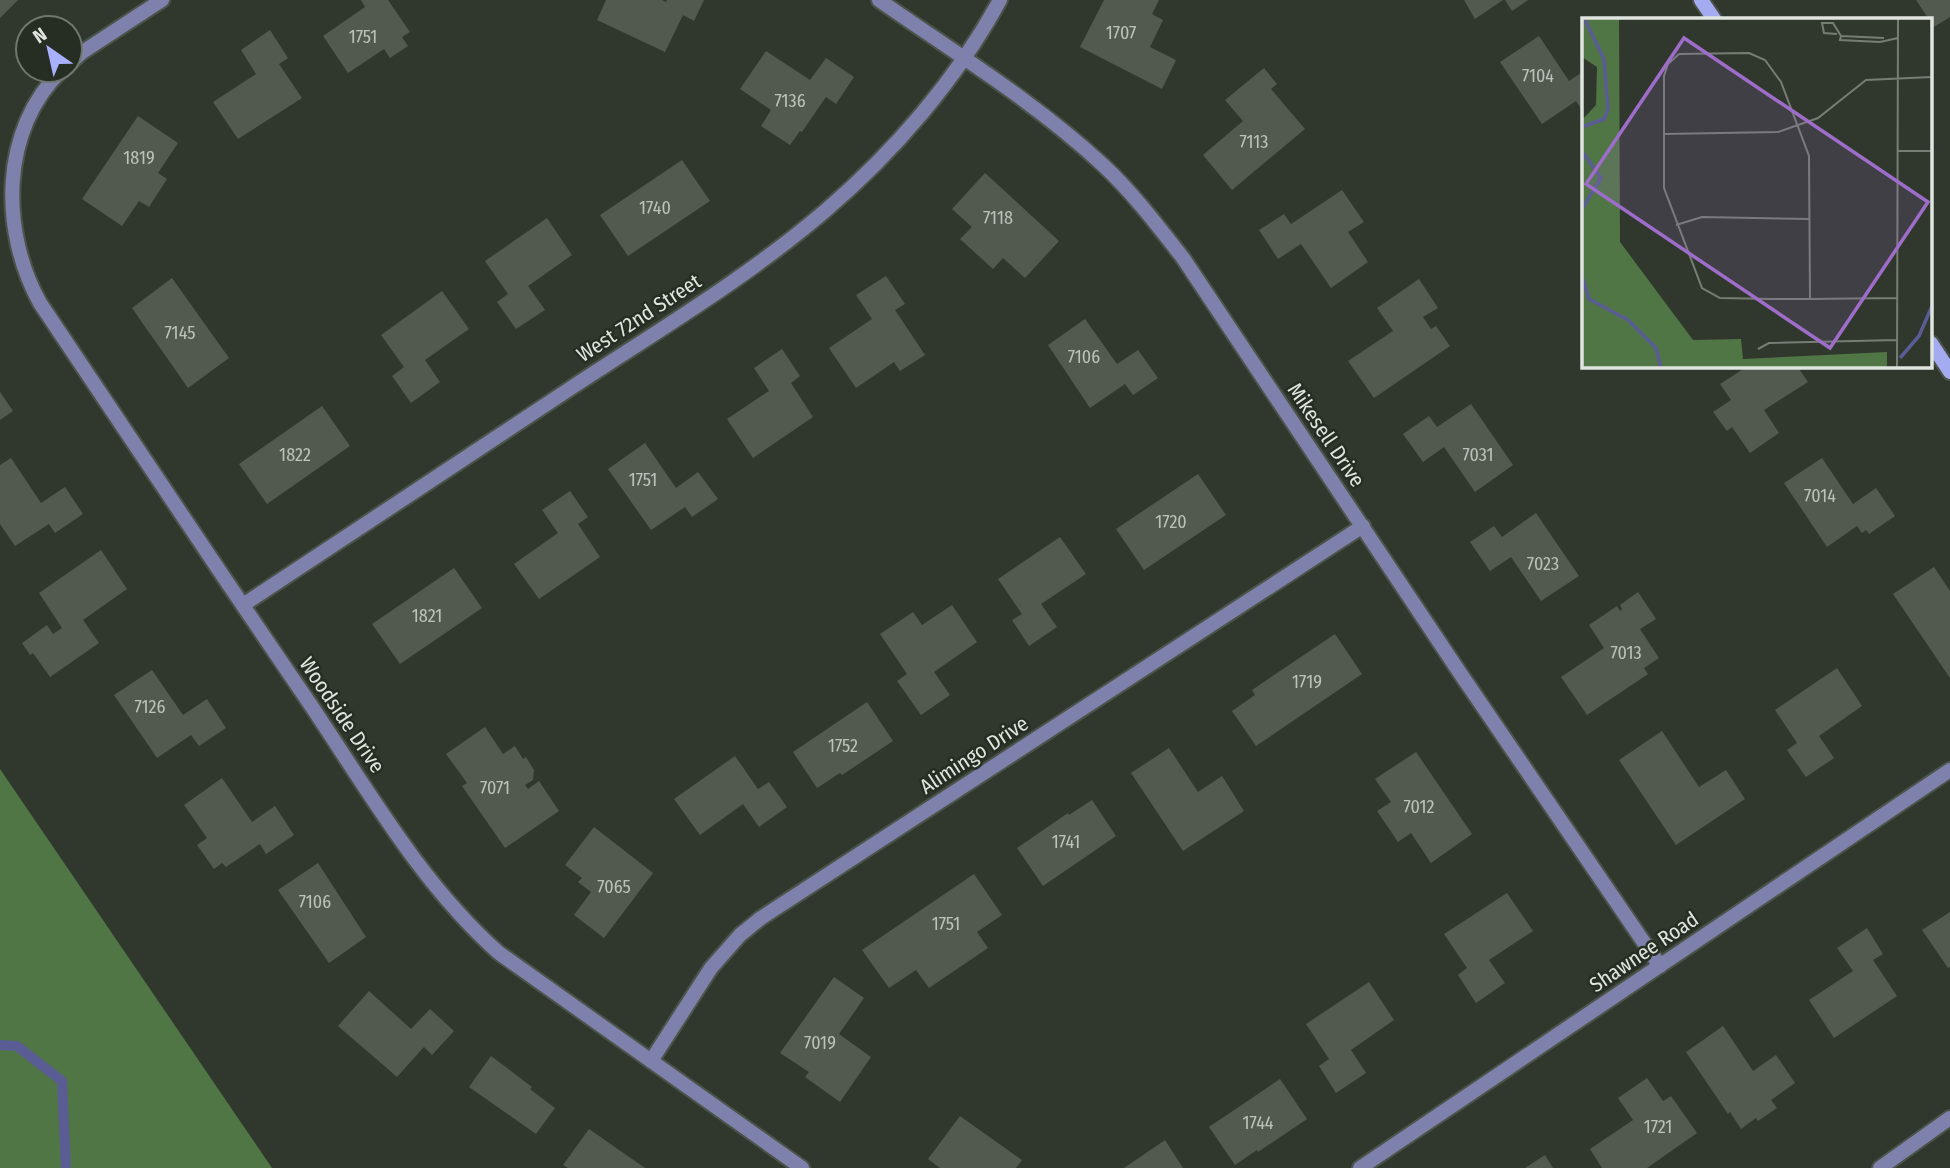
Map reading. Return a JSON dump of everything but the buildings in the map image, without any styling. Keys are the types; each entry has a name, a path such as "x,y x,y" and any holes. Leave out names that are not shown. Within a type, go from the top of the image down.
{"main road":[{"path":"1701,0 1713,18"},
{"path":"1932,345 1950,372"}],"street":[{"path":"84,51 162,0"},
{"name":"Mikesell Drive","path":"879,0 1036,108 1083,147 1155,221 1183,258 1660,966"},
{"name":"West 72nd Street","path":"243,605 742,275 824,212 868,172 908,128 964,59 1000,0"},
{"name":"Woodside Drive","path":"47,84 32,107 15,147 8,190 9,220 19,263 31,289 405,845 446,902 499,953 802,1168"},
{"name":"Alimingo Drive","path":"651,1061 711,968 740,935 761,919 1363,526"},
{"name":"Shawnee Road","path":"1360,1168 1950,770"},
{"path":"1880,1168 1950,1118"}],"green space":[{"path":"0,769 272,1168 0,1168"}],"waterway":[{"path":"0,1045 17,1046 62,1081 66,1168"}]}
